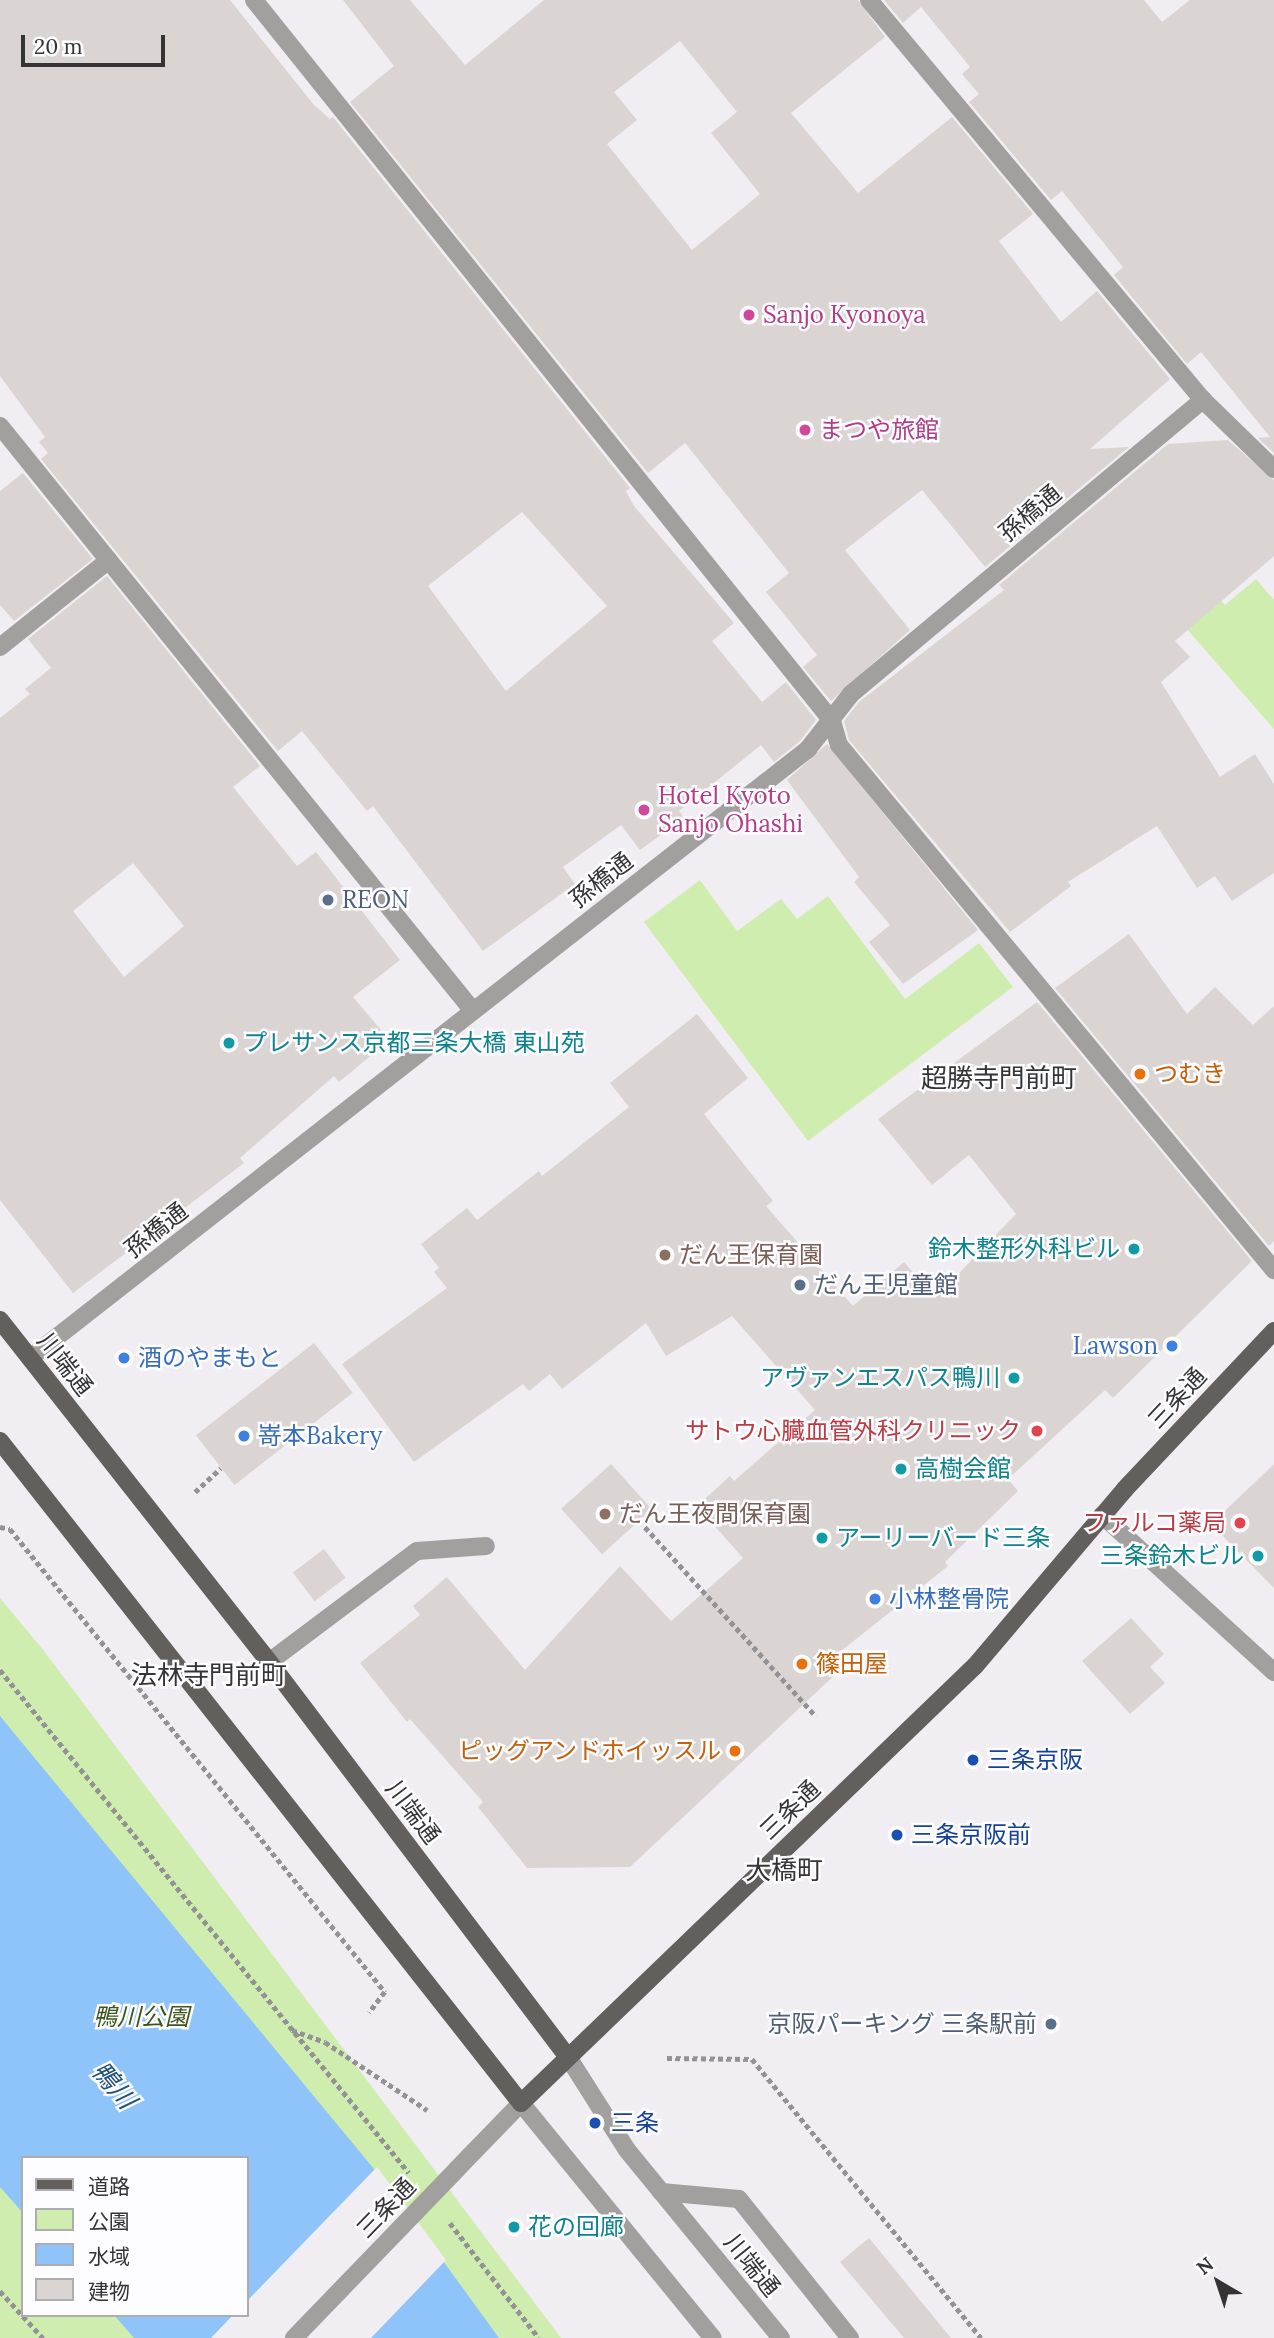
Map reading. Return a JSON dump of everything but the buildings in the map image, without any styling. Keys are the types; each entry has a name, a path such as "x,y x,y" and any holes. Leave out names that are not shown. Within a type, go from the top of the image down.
{"main road":[{"name":"川端通","path":"0,1320 269,1662 568,2057"},
{"name":"三条通","path":"521,2103 975,1666 1102,1515 1274,1331"},
{"path":"0,1441 521,2103"}],"street":[{"path":"254,0 832,721 839,745 1274,1270"},
{"path":"869,0 1203,400 1274,469"},
{"name":"孫橋通","path":"30,1359 808,749 851,694 1203,400"},
{"path":"0,426 473,1011"},
{"path":"0,647 109,560"},
{"path":"1102,1515 1274,1672"},
{"path":"269,1662 417,1551 486,1546"},
{"name":"川端通","path":"568,2057 627,2150 781,2338"},
{"path":"521,2103 713,2338"},
{"name":"三条通","path":"294,2338 521,2103"},
{"path":"661,2192 739,2199 850,2338"}],"path":[{"path":"195,1492 221,1468"},
{"path":"0,1527 10,1529 385,1992 369,2013"},
{"path":"645,1527 816,1716"},
{"path":"0,1670 415,2180"},
{"path":"291,2030 325,2042 426,2110"},
{"path":"667,2058 752,2059 981,2338"},
{"path":"441,2213 540,2338"},
{"path":"0,2291 21,2314"},
{"path":"24,2317 43,2338"}],"green space":[{"path":"1180,553 1225,605 1256,579 1274,600 1274,729 1146,582"},
{"path":"700,880 737,931 781,899 797,919 828,896 905,999 979,943 1013,987 808,1141 644,922"},
{"name":"鴨川公園","path":"0,1598 44,1651 561,2338 0,2338"}],"water":[{"name":"鴨川公園","path":"0,1716 393,2192 499,2338 134,2338 116,2317 248,2317 248,2156 21,2156 21,2211 0,2187"}],"pier":[{"path":"377,2167 446,2260 371,2338 211,2338 231,2317 248,2317 248,2300"}],"place":[{"name":"Sanjo Kyonoya","path":"749,315"},
{"name":"まつや旅館","path":"805,430"},
{"name":"Hotel Kyoto Sanjo Ohashi","path":"644,810"},
{"name":"REON","path":"328,900"},
{"name":"プレサンス京都三条大橋 東山苑","path":"229,1043"},
{"name":"つむき","path":"1140,1074"},
{"name":"鈴木整形外科ビル","path":"1134,1249"},
{"name":"だん王保育園","path":"665,1255"},
{"name":"だん王児童館","path":"800,1285"},
{"name":"Lawson","path":"1172,1346"},
{"name":"酒のやまもと","path":"124,1358"},
{"name":"アヴァンエスパス鴨川","path":"1014,1378"},
{"name":"サトウ心臓血管外科クリニック","path":"1037,1431"},
{"name":"嵜本Bakery","path":"244,1436"},
{"name":"高樹会館","path":"901,1469"},
{"name":"だん王夜間保育園","path":"605,1514"},
{"name":"ファルコ薬局","path":"1240,1523"},
{"name":"アーリーバード三条","path":"822,1538"},
{"name":"三条鈴木ビル","path":"1258,1556"},
{"name":"小林整骨院","path":"875,1599"},
{"name":"篠田屋","path":"802,1664"},
{"name":"ピッグアンドホイッスル","path":"735,1751"},
{"name":"三条京阪","path":"973,1760"},
{"name":"三条京阪前","path":"897,1835"},
{"name":"京阪パーキング 三条駅前","path":"1051,2024"},
{"name":"三条","path":"595,2123"},
{"name":"花の回廊","path":"514,2227"}],"district":[{"name":"超勝寺門前町","path":"999,1078"},
{"name":"法林寺門前町","path":"209,1675"},
{"name":"大橋町","path":"784,1870"}],"water label":[{"name":"鴨川","path":"114,2085"}]}
